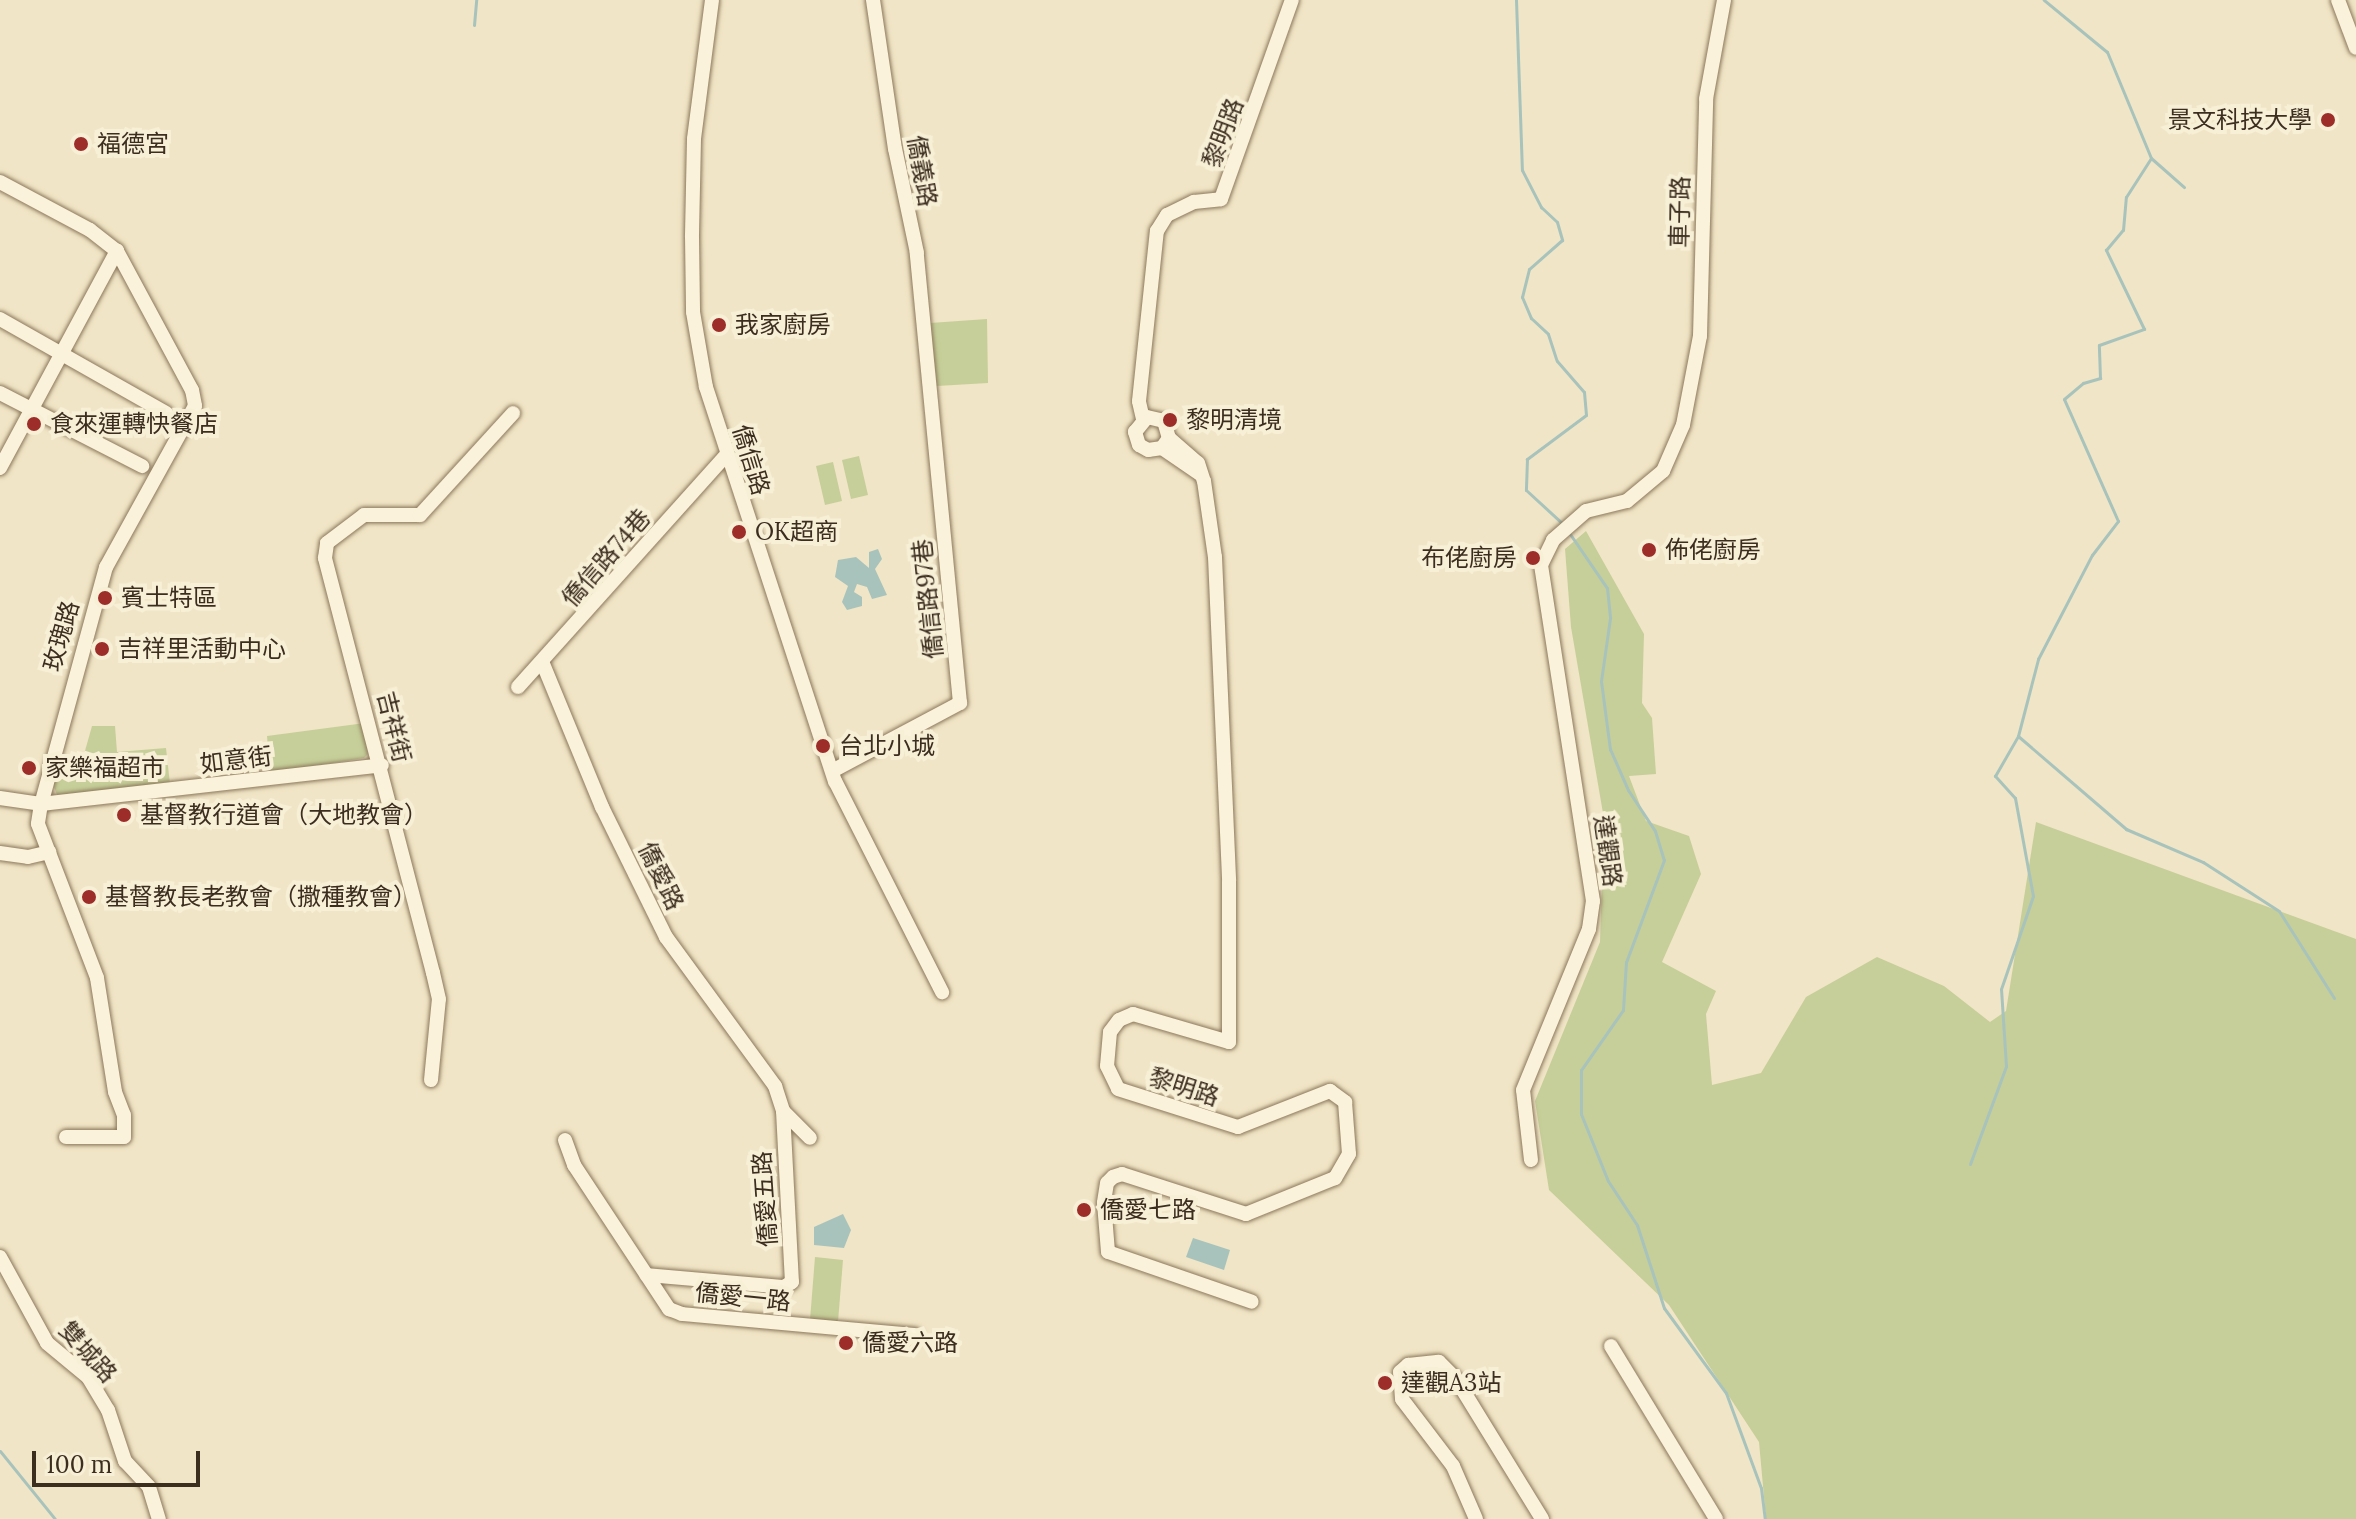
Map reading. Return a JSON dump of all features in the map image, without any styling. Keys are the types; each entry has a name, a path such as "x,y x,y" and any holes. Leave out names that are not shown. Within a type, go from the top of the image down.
{"street":[{"name":"僑信路","path":"712,0 694,139 693,312 725,456 834,770 942,992"},
{"name":"僑義路","path":"873,0 895,149 917,253 924,350"},
{"name":"黎明路","path":"1148,418 1142,385 1157,231 1167,215 1194,202 1221,199 1292,0"},
{"name":"車子路","path":"1553,540 1586,511 1639,494 1663,471 1683,425 1700,336 1706,99 1724,0"},
{"path":"2338,0 2356,48"},
{"name":"玫瑰路","path":"0,182 90,230 117,251 192,390 195,406 106,567 41,804 38,824 97,978 115,1092 124,1115 124,1137 66,1137"},
{"path":"0,468 117,251"},
{"path":"0,319 166,413"},
{"name":"僑信路97巷","path":"834,770 960,703 924,350"},
{"path":"0,393 142,466"},
{"name":"吉祥街","path":"431,1080 439,999 382,765 329,574 327,543 364,515 420,515 513,413"},
{"name":"黎明路","path":"1148,418 1164,421 1166,443"},
{"name":"黎明路","path":"1148,418 1135,432 1139,445 1148,450 1166,443"},
{"name":"黎明路","path":"1166,443 1198,463 1215,557 1229,881 1229,1042 1133,1014 1119,1020 1110,1032 1107,1066 1118,1089 1238,1127 1330,1091 1345,1102 1349,1154 1335,1178 1246,1214 1122,1174 1107,1183 1104,1203 1108,1252 1252,1302"},
{"name":"僑信路74巷","path":"518,687 543,664 725,456"},
{"name":"達觀路","path":"1531,1160 1523,1090 1589,929 1593,901 1544,602 1541,565 1553,540"},
{"name":"僑愛路","path":"543,664 602,807 666,937 775,1086 783,1111"},
{"name":"如意街","path":"0,798 41,804 382,765"},
{"path":"0,853 28,857 49,852"},
{"path":"783,1111 810,1138"},
{"name":"僑愛五路","path":"647,1275 784,1287 792,1282 783,1111"},
{"name":"僑愛一路","path":"565,1140 574,1165 669,1309 682,1314 915,1335"},
{"name":"雙城路","path":"0,1257 47,1343 88,1377 108,1410 125,1461 149,1487 159,1519"},
{"path":"1611,1346 1716,1519"},
{"path":"1476,1519 1453,1466 1402,1399 1400,1372 1408,1365 1439,1362 1456,1379 1542,1519"}],"green space":[{"path":"987,319 988,383 937,386 930,323"},
{"path":"859,456 868,495 851,499 842,460"},
{"path":"833,462 842,501 825,505 816,466"},
{"path":"1586,531 1644,634 1642,703 1652,718 1656,774 1629,776 1646,821 1689,836 1701,874 1662,962 1716,991 1706,1014 1712,1085 1761,1073 1806,997 1877,957 1944,986 1990,1022 2006,1011 2036,822 2356,939 2356,1519 1766,1519 1759,1442 1669,1305 1549,1190 1535,1101 1600,942 1604,819 1571,627 1565,549"},
{"path":"365,723 368,754 364,758 270,773 267,736"},
{"path":"92,726 115,726 117,752 166,748 170,784 57,795 53,784 61,754 83,758"},
{"path":"815,1257 843,1260 838,1322 810,1320"}],"water":[{"path":"878,549 882,559 875,569 887,595 872,599 867,587 857,584 854,592 862,597 862,606 847,610 842,602 848,586 835,577 838,560 856,557 869,568 869,552"},
{"path":"843,1214 851,1230 844,1248 814,1245 814,1227"},
{"path":"1193,1238 1230,1250 1224,1270 1186,1257"}],"waterway":[{"path":"474,25 476,0"},
{"path":"1516,0 1522,170 1541,207 1557,222 1562,240 1529,269 1522,297 1531,318 1548,334 1557,361 1584,392 1586,415 1527,459 1526,490 1563,524"},
{"path":"1970,1164 2006,1066 2001,989 2033,896 2015,798 1995,776 2018,736 2038,659 2092,555 2118,521 2064,399 2083,383 2100,378 2099,345 2144,329 2106,250 2123,230 2126,197 2151,158 2107,52 2044,0"},
{"path":"2151,158 2184,187"},
{"path":"1570,534 1607,588 1610,618 1601,681 1610,749 1628,790 1655,831 1664,860 1626,962 1623,1010 1581,1070 1581,1114 1608,1181 1637,1225 1664,1308 1726,1393 1761,1488 1765,1519"},
{"path":"2018,736 2126,829 2203,862 2279,911 2334,998"},
{"path":"0,1451 55,1519"}],"place":[{"name":"景文科技大學","path":"2328,120"},
{"name":"福德宮","path":"81,144"},
{"name":"我家廚房","path":"719,325"},
{"name":"黎明清境","path":"1170,420"},
{"name":"食來運轉快餐店","path":"34,424"},
{"name":"OK超商","path":"739,532"},
{"name":"佈佬廚房","path":"1649,550"},
{"name":"布佬廚房","path":"1533,558"},
{"name":"賓士特區","path":"105,598"},
{"name":"吉祥里活動中心","path":"102,649"},
{"name":"台北小城","path":"823,746"},
{"name":"家樂福超市","path":"29,768"},
{"name":"基督教行道會（大地教會）","path":"124,815"},
{"name":"基督教長老教會（撒種教會）","path":"89,897"},
{"name":"僑愛七路","path":"1084,1210"},
{"name":"僑愛六路","path":"846,1343"},
{"name":"達觀A3站","path":"1385,1383"}]}
